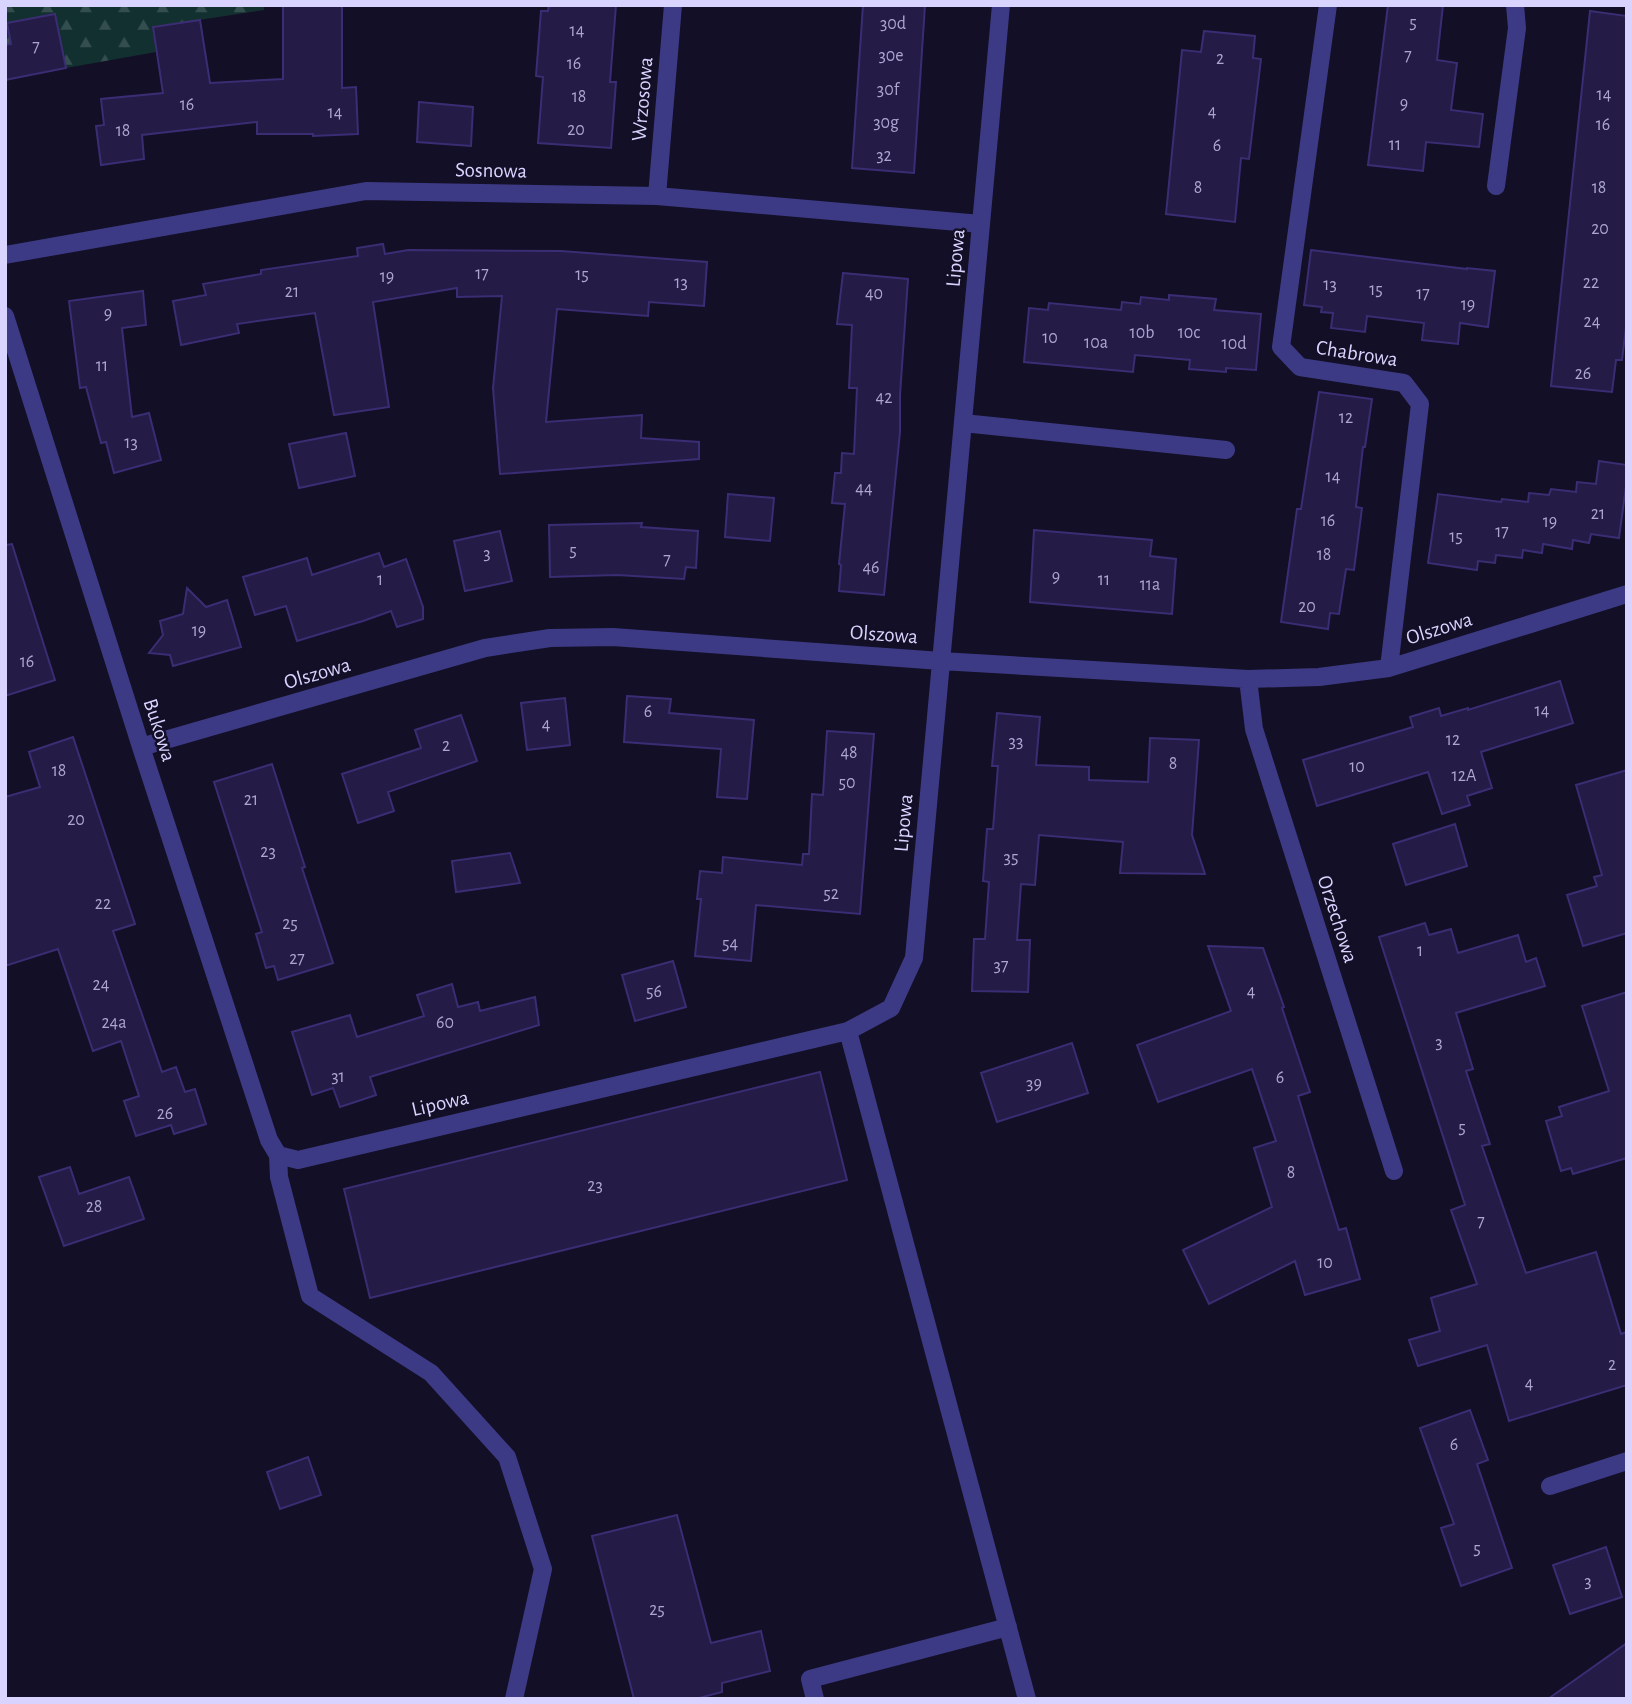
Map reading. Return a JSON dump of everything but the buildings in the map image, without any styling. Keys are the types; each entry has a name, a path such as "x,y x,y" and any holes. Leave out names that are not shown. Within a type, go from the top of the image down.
{"street":[{"name":"Wrzosowa","path":"657,196 673,5"},
{"name":"Lipowa","path":"278,1155 298,1160 848,1031 891,1008 914,958 1000,5"},
{"name":"Chabrowa","path":"1328,5 1281,347 1300,367 1404,383 1420,404 1389,668"},
{"path":"1496,187 1517,28 1515,5"},
{"name":"Sosnowa","path":"5,255 366,191 657,196 981,224"},
{"name":"Bukowa","path":"5,316 141,747 269,1140 278,1155 279,1177 310,1296 431,1373 507,1457 542,1569 514,1699"},
{"path":"963,424 1226,450"},
{"name":"Olszowa","path":"141,747 485,648 550,638 613,637 941,661 1248,679 1319,677 1389,668 1627,594"},
{"name":"Orzechowa","path":"1248,679 1254,729 1394,1171"},
{"path":"848,1031 1027,1699"},
{"path":"1550,1486 1627,1461"},
{"path":"815,1699 810,1679 1008,1627"}],"green space":[{"path":"5,5 264,5 264,10 153,27 156,52 66,68 55,14 7,23 17,77 5,80"}]}
